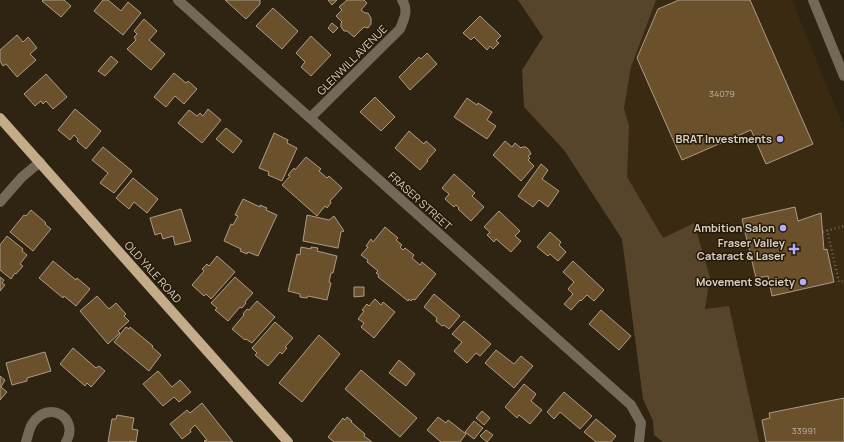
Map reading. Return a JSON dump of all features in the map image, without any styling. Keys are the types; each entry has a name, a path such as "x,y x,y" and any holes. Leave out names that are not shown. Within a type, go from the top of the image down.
{"main road":[{"name":"OLD YALE ROAD","path":"0,118 288,442"}],"street":[{"name":"FRASER STREET","path":"178,0 412,211 631,405 641,422 639,442"},
{"name":"GLENWILL AVENUE","path":"310,118 400,29 406,15 402,0"},
{"path":"813,0 844,76"},
{"path":"0,202 22,177 40,162"},
{"path":"26,442 32,424 43,413 51,411 58,412 65,417 70,428 69,438 66,442"}],"path":[{"path":"823,232 844,226"},
{"path":"827,230 839,282 844,281"}],"shaded area":[{"path":"518,0 656,0 631,67 624,108 629,126 627,177 663,238 694,223 710,277 705,309 729,306 759,442 663,442 654,435 653,421 643,399 622,239 564,150 524,107 522,70 543,37"},
{"path":"630,0 792,0 844,128 844,442 688,442 639,229 565,124"}],"building":[{"path":"64,0 71,6 61,17 42,1"},
{"path":"103,0 108,0 121,11 128,2 141,13 123,35 94,11"},
{"path":"225,0 260,0 260,4 246,19"},
{"path":"328,0 337,0 332,5"},
{"path":"347,0 364,0 367,3 361,10 368,13 371,18 371,24 368,28 364,27 354,37 347,31 344,31 341,27 342,22 336,16 342,10 339,7"},
{"path":"679,0 750,0 813,144 766,164 751,130 682,160 637,58 658,9"},
{"path":"273,8 298,31 282,49 256,26"},
{"path":"480,16 501,36 496,41 499,43 493,49 490,46 487,50 474,37 471,40 463,33"},
{"path":"144,19 157,31 149,40 165,54 151,70 127,49 136,40 134,37 137,34 134,31"},
{"path":"332,23 338,28 333,33 328,28"},
{"path":"17,35 23,42 28,37 37,48 30,54 36,60 17,77 6,64 3,66 0,61 0,50"},
{"path":"311,36 331,55 311,76 301,67 305,62 296,53"},
{"path":"427,53 437,64 410,90 399,77 419,57 421,59"},
{"path":"111,56 118,62 105,76 98,71"},
{"path":"174,73 186,83 188,81 197,89 184,104 175,96 166,107 154,97"},
{"path":"46,74 67,97 53,109 46,101 43,104 41,101 35,106 24,94"},
{"path":"375,97 395,117 381,131 360,112"},
{"path":"467,98 477,105 478,103 492,112 487,120 496,126 487,139 454,117"},
{"path":"75,109 101,131 86,149 77,141 78,139 74,135 70,140 58,130"},
{"path":"208,109 221,120 202,143 178,123 189,110 197,116 200,113 203,116"},
{"path":"226,128 242,141 233,153 216,139"},
{"path":"409,131 424,144 426,141 436,150 420,170 395,148"},
{"path":"274,133 288,140 287,143 297,148 282,181 268,175 269,172 259,168"},
{"path":"505,141 512,147 515,143 521,148 526,147 531,154 528,156 530,158 528,160 534,166 521,181 493,155"},
{"path":"103,147 132,171 114,193 100,183 108,173 92,160"},
{"path":"306,157 321,169 319,171 327,178 329,176 342,188 330,201 331,203 327,208 325,206 317,216 282,185 290,176 288,175 294,168 295,170"},
{"path":"541,164 548,170 542,179 559,191 548,207 539,200 533,207 518,196"},
{"path":"454,174 475,193 472,196 484,207 471,221 458,209 459,208 456,205 454,207 445,199 449,194 442,188"},
{"path":"133,178 158,199 147,213 134,202 129,209 116,198"},
{"path":"243,199 260,207 260,205 267,208 266,210 277,215 258,256 240,251 241,249 224,241 231,224 233,225 238,216 235,215"},
{"path":"795,207 798,221 821,213 824,250 827,249 834,282 772,296 768,276 756,278 742,219"},
{"path":"181,209 191,241 175,245 173,236 163,239 161,233 155,235 150,218"},
{"path":"31,210 51,229 33,251 10,232 24,215 26,216"},
{"path":"499,211 520,231 515,236 521,241 511,252 496,239 494,242 487,235 490,232 484,227"},
{"path":"307,215 329,220 334,216 344,231 341,232 338,248 303,241"},
{"path":"385,227 398,238 396,240 402,245 400,247 403,250 405,248 414,255 412,258 420,265 422,262 436,274 415,300 413,299 411,301 409,299 408,301 378,277 379,275 376,273 378,271 361,255 368,247 366,246 371,239 373,242"},
{"path":"550,232 561,242 559,245 566,252 558,261 550,254 548,256 537,247"},
{"path":"7,236 23,249 22,251 27,255 20,264 23,266 11,279 0,270 0,245"},
{"path":"301,247 311,249 311,247 318,248 317,251 337,256 333,273 331,273 329,282 331,283 327,300 308,296 307,298 300,297 300,294 288,291 297,254 300,255"},
{"path":"217,256 235,272 211,299 206,294 204,296 192,285 204,271 202,269 207,264 209,266"},
{"path":"53,261 76,280 77,278 90,289 76,306 64,296 63,298 39,278"},
{"path":"573,261 604,290 594,301 587,295 571,310 564,304 573,294 568,289 574,282 563,272"},
{"path":"0,277 4,280 2,283 5,285 0,291"},
{"path":"235,277 253,293 242,308 240,307 228,321 215,310 217,308 211,303"},
{"path":"354,287 364,287 364,296 354,297"},
{"path":"434,294 460,316 449,329 436,321 437,318 424,307"},
{"path":"97,296 109,309 116,303 126,314 124,316 129,321 118,331 120,333 108,344 80,311"},
{"path":"375,299 381,305 383,302 395,312 374,338 361,327 364,323 358,319 364,311 362,310 367,304 369,306"},
{"path":"257,301 275,317 252,343 246,339 245,340 232,329 247,309 249,310"},
{"path":"601,310 631,336 619,350 589,324"},
{"path":"464,321 491,344 480,356 476,353 467,363 454,351 462,342 452,334"},
{"path":"275,322 293,338 285,347 287,348 282,354 280,352 268,366 255,355 257,353 252,348"},
{"path":"126,327 129,329 130,327 153,346 152,347 161,355 149,371 114,342"},
{"path":"319,335 340,354 302,402 279,383"},
{"path":"73,348 96,368 99,366 105,371 91,387 87,383 85,386 60,364"},
{"path":"496,350 514,364 521,356 533,366 514,388 485,363"},
{"path":"45,352 51,371 27,378 27,381 12,385 6,363"},
{"path":"399,360 415,374 406,386 389,373"},
{"path":"361,370 417,418 400,437 345,389"},
{"path":"158,371 172,387 180,380 191,392 179,402 174,397 163,406 143,384"},
{"path":"0,376 5,380 1,387 7,392 0,400"},
{"path":"524,384 536,394 531,401 542,410 530,424 519,415 517,418 505,407"},
{"path":"564,392 592,416 580,429 560,412 554,419 547,412"},
{"path":"844,398 844,442 766,442 762,420 770,418 769,413"},
{"path":"202,403 233,442 205,442 204,441 207,440 195,425 190,430 191,432 182,439 170,424 187,410 190,413"},
{"path":"482,411 490,418 484,425 476,418"},
{"path":"117,415 134,418 132,429 138,430 136,442 108,442 112,419 116,419"},
{"path":"347,417 365,434 364,436 372,442 334,442 328,437 343,418 345,420"},
{"path":"438,417 446,423 448,420 466,434 460,442 441,442 427,430"},
{"path":"596,419 616,436 611,442 596,442 584,432"},
{"path":"474,421 483,428 474,439 465,432"},
{"path":"486,430 493,435 487,442 480,436"}],"place":[{"name":"BRAT Investments","path":"780,139"},
{"name":"Ambition Salon","path":"783,228"},
{"name":"Fraser Valley Cataract & Laser","path":"794,249"},
{"name":"Movement Society","path":"803,282"}]}
